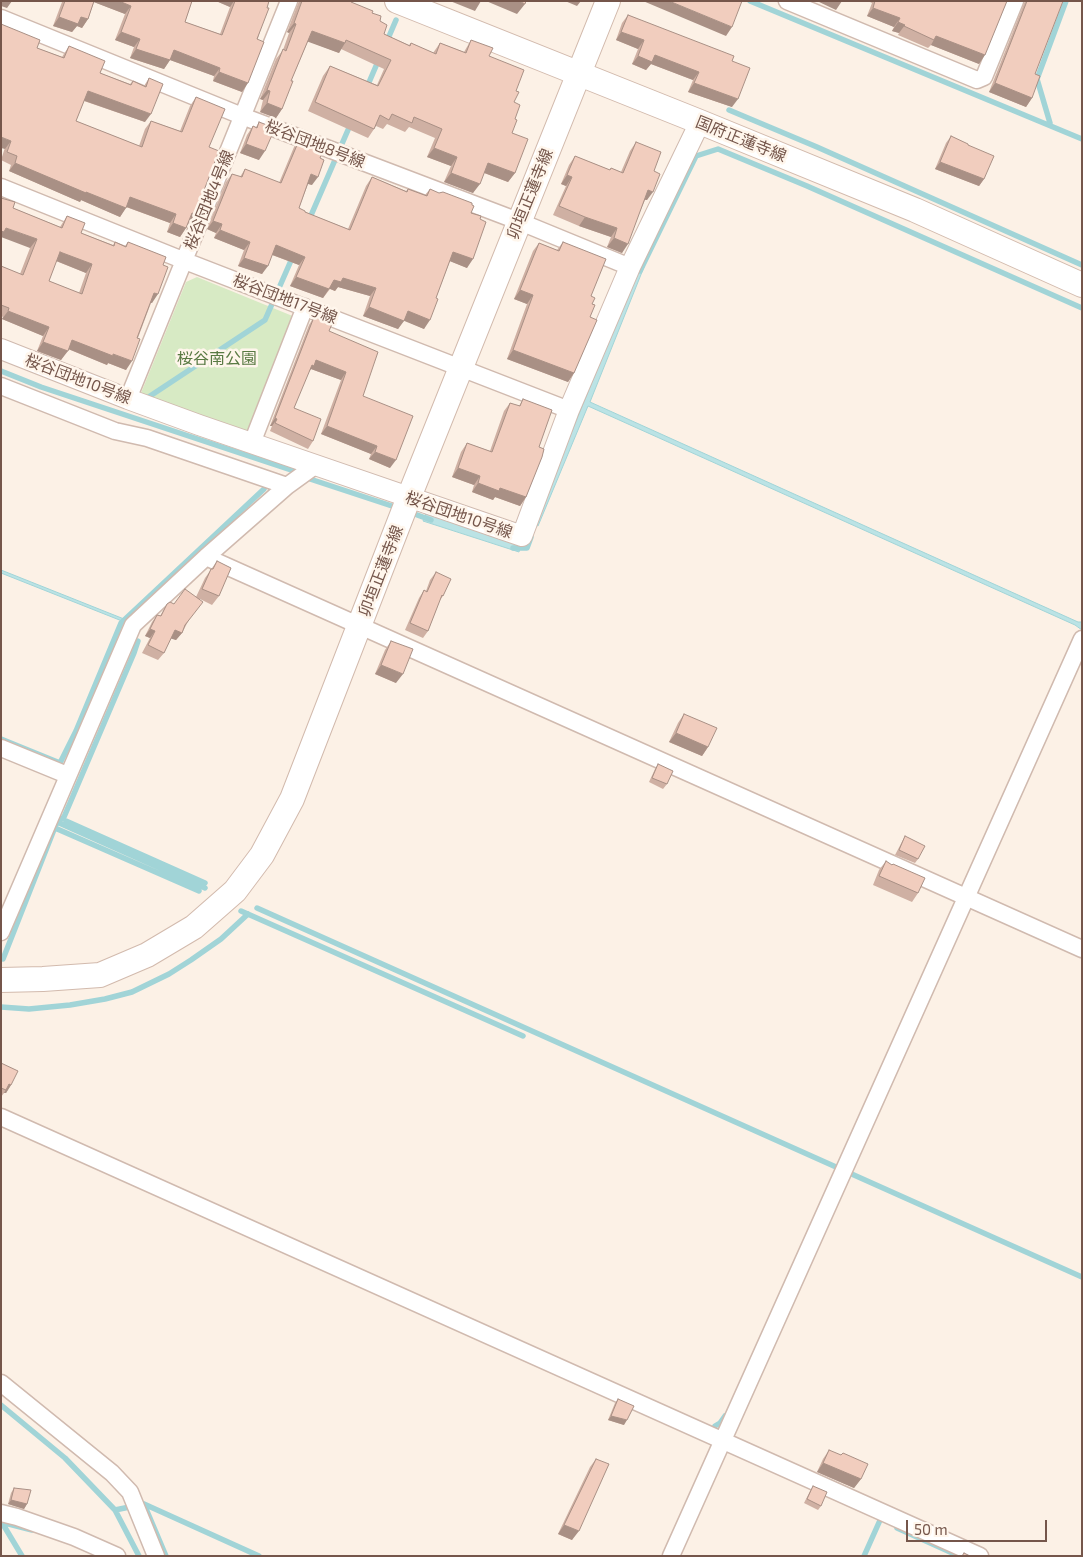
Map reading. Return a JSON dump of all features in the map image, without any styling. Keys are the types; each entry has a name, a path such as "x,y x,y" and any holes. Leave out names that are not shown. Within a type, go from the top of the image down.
{"main road":[{"name":"国府正蓮寺線","path":"397,1 915,210 1082,285"},
{"name":"卯垣正蓮寺線","path":"1,980 43,979 100,974 147,955 194,927 235,891 262,855 292,799 460,368 608,1"}],"street":[{"name":"桜谷団地4号線","path":"128,399 289,1"},
{"path":"786,1 977,80 984,78 1015,1"},
{"name":"桜谷団地8号線","path":"1,18 242,116 630,267"},
{"name":"桜谷団地10号線","path":"1,349 128,399 522,536 569,410 630,267 700,122"},
{"name":"桜谷団地17号線","path":"1,187 185,261 569,410"},
{"path":"252,443 305,307"},
{"path":"1,386 115,431 147,438 287,486"},
{"path":"1,932 132,624 206,556 287,486 316,465"},
{"path":"206,556 1082,948"},
{"path":"671,1556 1082,639"},
{"path":"1,748 67,775"},
{"path":"1,1117 980,1556"},
{"path":"1,1382 112,1473 130,1492 150,1554"},
{"path":"1,1513 74,1537 117,1556"}],"green space":[{"name":"桜谷南公園","path":"197,277 295,317 249,433 142,396 141,393 186,282"}],"water":[{"path":"644,264 590,402 1078,622 1082,622 1082,630 1075,625 588,406 538,526 534,524 640,265"},
{"path":"426,513 521,544 519,552 423,521"},
{"path":"1,570 124,619 122,621 1,573"}],"building":[{"path":"65,1 94,1 88,19 81,17 78,24 59,17"},
{"path":"119,1 192,1 185,22 222,35 235,1 269,1 267,8 269,8 257,39 264,42 248,83 219,72 220,68 174,50 170,60 136,49 140,39 121,32 131,6"},
{"path":"302,1 352,1 381,16 380,21 387,25 384,34 410,46 411,43 436,54 440,43 466,53 471,40 493,48 489,56 524,70 516,91 519,92 514,102 520,105 512,133 528,139 515,173 488,163 480,184 451,173 457,157 434,148 442,129 414,117 412,123 392,114 389,120 380,115 374,129 315,102 330,66 378,86 391,60 346,40 345,43 312,31 291,81 293,81 282,109 267,103 270,91 267,90 283,49 286,51"},
{"path":"669,1 742,1 732,27"},
{"path":"875,1 1007,1 985,55 936,36 934,40 904,26 898,22 900,18 873,8"},
{"path":"1027,1 1063,1 1035,74 1040,76 1032,98 995,83"},
{"path":"628,15 734,56 732,61 750,68 738,99 694,83 699,72 655,55 652,62 638,56 644,40 621,32"},
{"path":"1,24 40,40 37,48 64,58 69,46 105,61 100,73 131,85 133,81 146,87 149,78 163,84 151,114 88,91 76,121 142,147 151,121 182,132 196,97 225,109 209,147 219,151 195,214 192,213 186,228 173,223 176,214 130,197 126,208 15,163 17,156 7,152 11,141 1,137"},
{"path":"259,122 275,128 265,151 246,144 253,126 257,128"},
{"path":"951,136 994,156 984,179 940,162"},
{"path":"300,138 324,148 320,158 324,160 318,177 311,174 299,208 305,212 350,230 372,177 407,192 408,189 427,196 430,189 472,203 474,206 471,213 481,216 480,219 486,222 473,259 453,252 430,320 408,311 404,321 369,307 376,288 343,278 341,282 334,280 329,289 296,277 305,257 276,245 268,266 244,258 250,242 220,230 222,224 213,221 232,174 242,177 245,169 281,183"},
{"path":"636,142 661,152 654,171 660,174 653,192 648,190 628,244 614,238 617,228 559,206 572,177 567,175 575,156 610,170 611,168 623,173"},
{"path":"1,198 15,202 13,208 62,228 67,216 85,223 81,233 114,246 115,242 126,247 128,242 166,257 163,265 168,267 158,294 154,293 137,338 140,339 132,361 113,354 113,356 72,340 68,351 43,342 49,327 8,311 9,308 1,305 1,266 23,275 37,239 6,228 4,232 1,231","holes":["60,252 92,264 82,294 49,281"]},
{"path":"563,242 606,259 591,296 595,298 592,304 595,305 590,317 597,320 574,373 513,350 533,295 520,290 539,243 559,251"},
{"path":"314,317 332,324 329,331 378,352 363,396 413,416 396,460 375,452 377,446 327,426 346,372 316,360 314,366 312,365 294,408 321,419 313,441 275,423 277,419 275,418"},
{"path":"523,399 552,410 539,447 544,449 542,457 526,497 500,488 499,491 478,483 480,476 458,468 467,443 492,452 510,403 520,406"},
{"path":"217,561 231,568 219,596 202,589 211,569 213,569"},
{"path":"436,572 451,579 442,595 428,631 410,623 424,590 427,592"},
{"path":"185,589 203,602 185,625 182,633 175,630 164,653 148,645 155,631 150,629 157,615 161,616 170,602 174,604"},
{"path":"391,641 413,649 403,674 381,665"},
{"path":"684,714 717,728 708,747 676,733"},
{"path":"658,764 673,771 667,784 652,778"},
{"path":"905,836 925,846 918,859 899,850"},
{"path":"886,861 925,878 918,893 879,876"},
{"path":"1,1063 18,1071 11,1085 9,1084 6,1090 1,1088"},
{"path":"618,1399 634,1406 627,1420 611,1416"},
{"path":"829,1450 841,1455 843,1453 868,1464 861,1479 823,1463"},
{"path":"596,1459 609,1464 579,1531 564,1525"},
{"path":"813,1486 827,1492 821,1506 807,1499"},
{"path":"14,1488 31,1490 27,1504 11,1500"}],"waterway":[{"path":"750,1 1082,139"},
{"path":"1050,123 1037,79 1066,1"},
{"path":"387,41 396,20"},
{"path":"367,87 379,59"},
{"path":"729,110 817,147 1082,265"},
{"path":"309,220 351,123"},
{"path":"640,271 696,156 718,149 807,186 1082,308"},
{"path":"144,400 265,320 293,256"},
{"path":"1,371 41,387 294,471 310,479 398,508"},
{"path":"1,739 60,763 76,731 121,623 264,489"},
{"path":"409,512 431,520"},
{"path":"513,548 527,548 531,537"},
{"path":"3,959 57,822 64,817 138,641"},
{"path":"66,821 205,883"},
{"path":"57,822 205,888"},
{"path":"55,828 199,891"},
{"path":"257,908 1082,1277"},
{"path":"241,911 523,1036"},
{"path":"1,1007 29,1009 70,1005 132,992 169,974 191,960 221,939 248,914"},
{"path":"1,1405 65,1458 115,1510 139,1556"},
{"path":"715,1426 725,1416"},
{"path":"144,1504 166,1556"},
{"path":"115,1510 144,1504 259,1556"},
{"path":"864,1556 881,1518"},
{"path":"1,1522 32,1530"},
{"path":"4,1526 22,1556"},
{"path":"897,1528 959,1556"}]}
